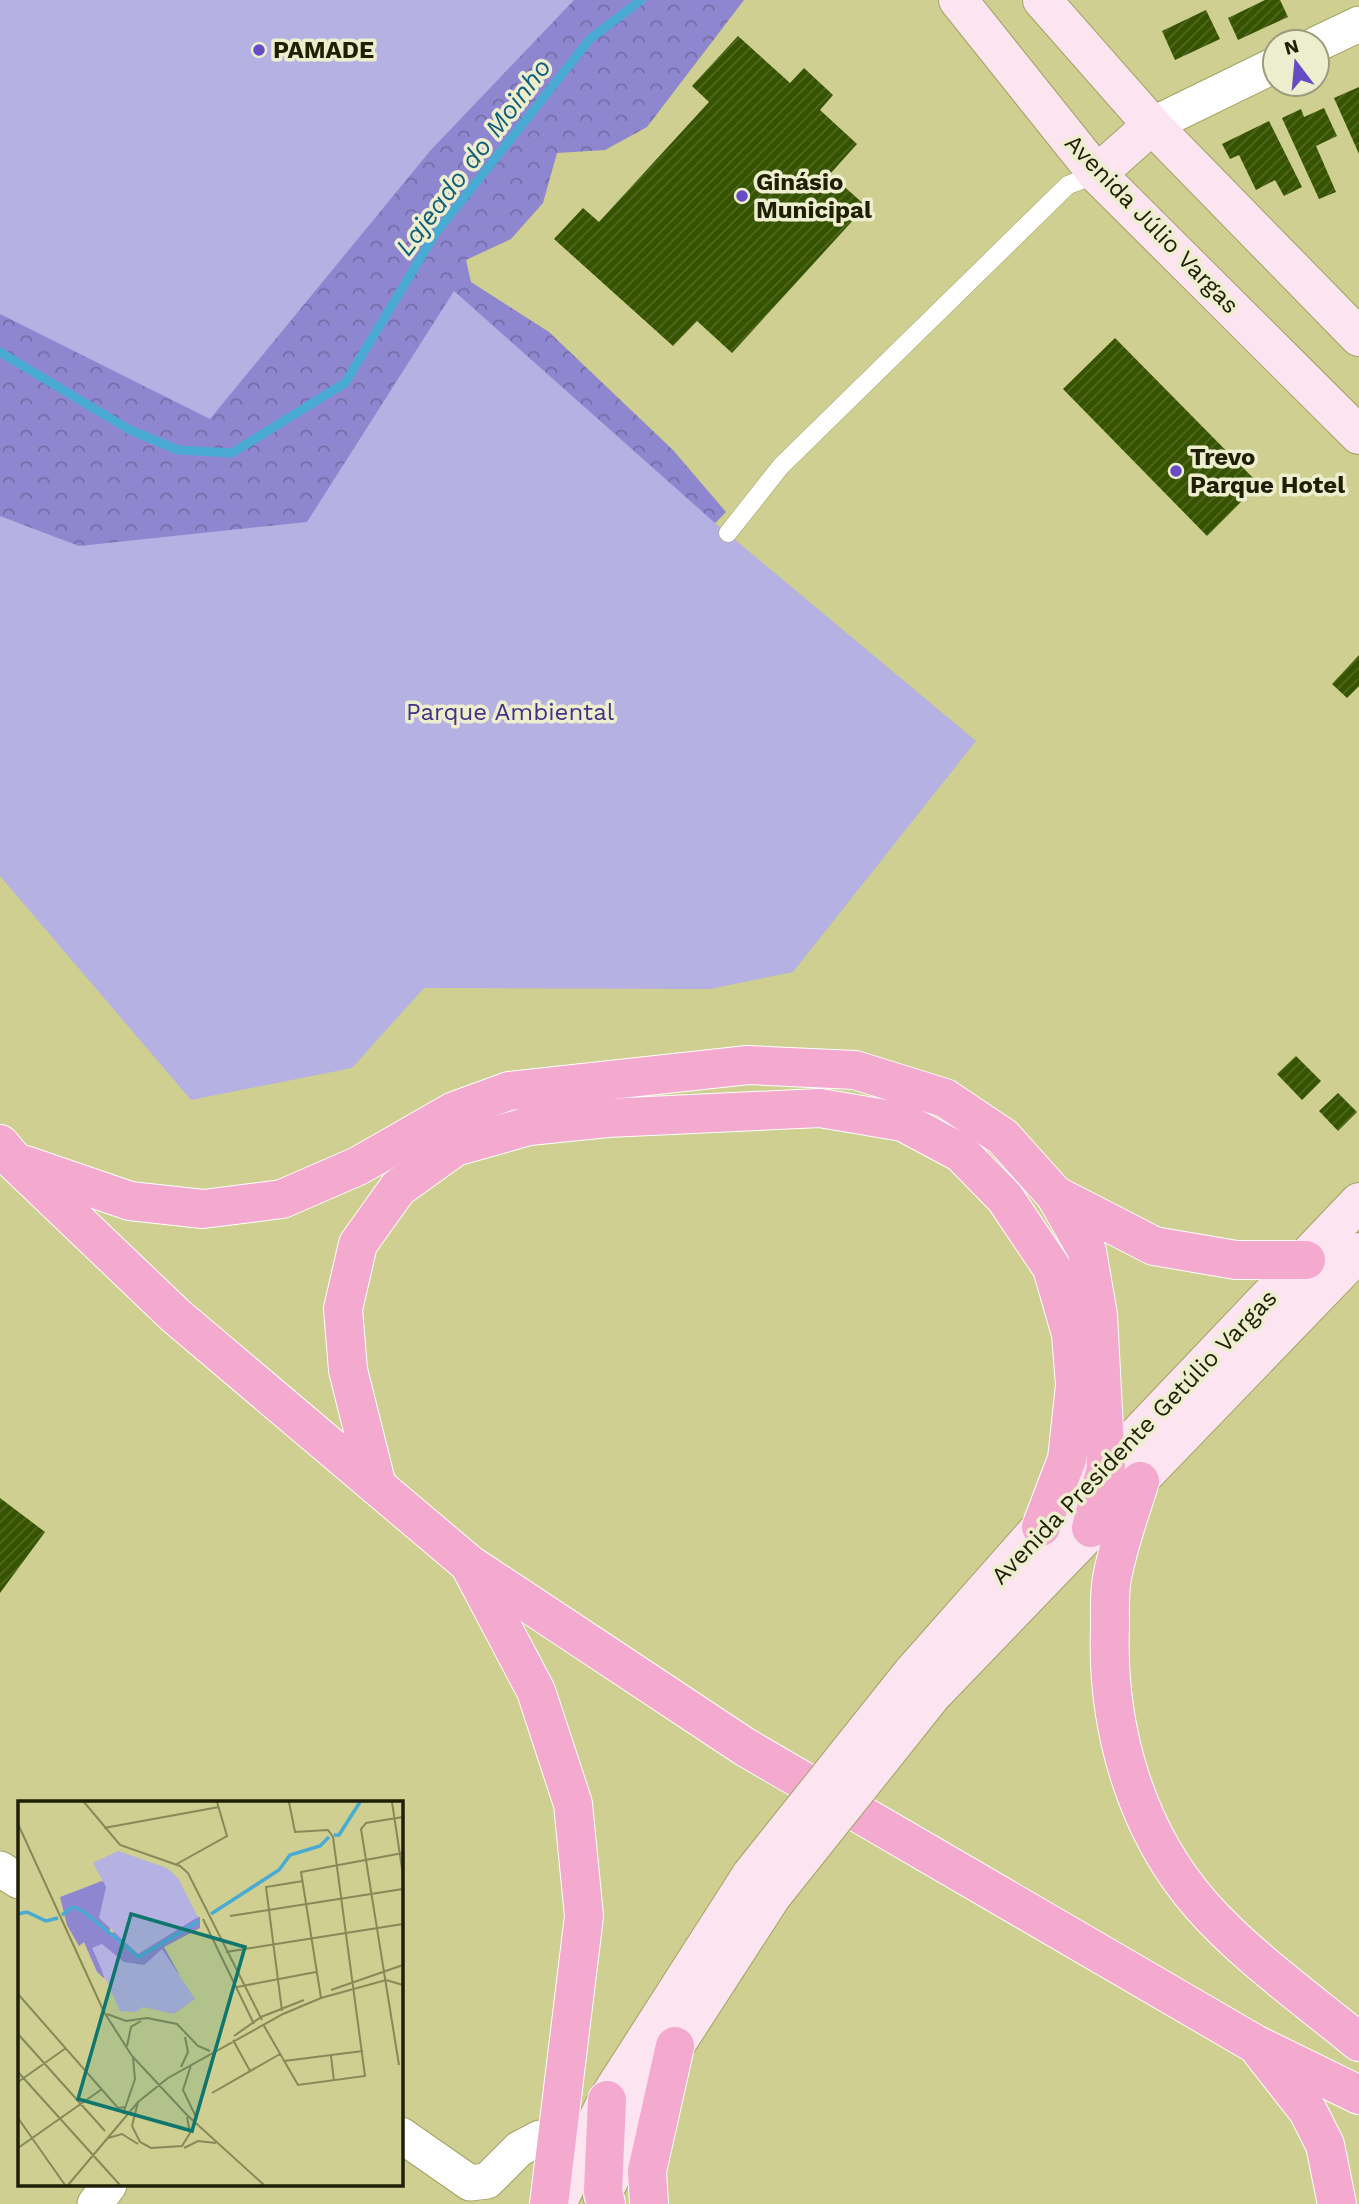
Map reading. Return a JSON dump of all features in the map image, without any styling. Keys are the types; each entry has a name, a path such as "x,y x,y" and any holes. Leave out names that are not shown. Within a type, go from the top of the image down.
{"highway":[{"path":"8,1153 130,1201 203,1209 282,1199 358,1166 454,1111 509,1091 748,1065 855,1070 945,1098 1003,1137 1055,1195 1087,1251 1123,1474 1112,1580 1108,1663 1115,1723 1129,1779 1163,1853 1202,1906 1257,1959 1359,2042"},
{"path":"377,1486 348,1370 343,1309 358,1244 398,1188 455,1147 529,1126 607,1118 820,1108 903,1122 961,1153 1005,1198 1052,1268 1070,1334 1075,1385 1067,1460 1041,1527"},
{"path":"8,1153 176,1316 469,1564 745,1747 1255,2043 1359,2095"},
{"path":"1055,1195 1154,1246 1236,1260 1306,1260"},
{"path":"469,1564 536,1691 573,1804 584,1916 549,2204"},
{"path":"1255,2043 1308,2111 1325,2145 1337,2204"},
{"path":"649,2204 647,2171 675,2046"},
{"path":"602,2200 607,2100"}],"main road":[{"name":"Avenida Júlio Vargas","path":"958,0 1097,174 1359,435"},
{"path":"1042,0 1152,125 1359,337"},
{"path":"1097,174 1152,125"},
{"name":"Avenida Presidente Getúlio Vargas","path":"922,1684 1091,1528 1123,1474 1359,1202"},
{"name":"Avenida Presidente Getúlio Vargas","path":"922,1684 1041,1527 1123,1474 1359,1252"},
{"path":"557,2204 607,2100 761,1886 922,1684"},
{"path":"602,2200 675,2046 761,1886"}],"street":[{"path":"1331,37 1359,24"},
{"path":"1152,125 1261,72"},
{"path":"0,1869 18,1880"},
{"path":"402,2136 470,2183 487,2181 519,2149 540,2138 557,2140"},
{"path":"95,2204 108,2186"}],"lane":[{"path":"727,533 781,466 916,331 1068,185 1097,174"}],"green space":[{"name":"PAMADE","path":"0,0 574,0 430,151 210,419 0,314"},
{"path":"441,0 744,0 647,127 605,150 557,153 543,203 511,239 466,260 471,282 549,332 673,450 726,512 702,537 367,445 332,483 336,507 366,571 0,540 0,272"},
{"name":"Parque Ambiental","path":"454,291 715,523 976,741 793,972 710,989 424,988 352,1068 191,1100 0,876 0,516 79,546 307,522"}],"building":[{"path":"1265,0 1280,0 1288,17 1238,40 1228,18"},
{"path":"1206,10 1220,39 1175,60 1162,31"},
{"path":"738,36 790,83 804,68 833,95 820,110 857,144 830,174 866,206 732,353 697,321 673,346 554,239 583,208 599,222 709,102 692,86"},
{"path":"1359,87 1359,154 1334,98"},
{"path":"1324,108 1337,136 1316,146 1336,192 1319,199 1282,118 1301,109 1304,117"},
{"path":"1269,121 1302,187 1284,196 1275,180 1256,190 1239,155 1230,159 1222,144"},
{"path":"1115,338 1259,484 1207,536 1063,389"},
{"path":"1359,655 1359,686 1347,698 1332,684"},
{"path":"1296,1056 1321,1081 1302,1100 1277,1074"},
{"path":"1338,1093 1357,1112 1338,1131 1319,1111"},
{"path":"0,1498 45,1532 0,1593"}],"waterway":[{"name":"Lajeado do Moinho","path":"0,352 130,430 178,450 232,453 345,383 435,234 590,39 641,0"}],"place":[{"name":"PAMADE","path":"259,50"},
{"name":"Ginásio Municipal","path":"742,196"},
{"name":"Trevo Parque Hotel","path":"1176,471"}]}
